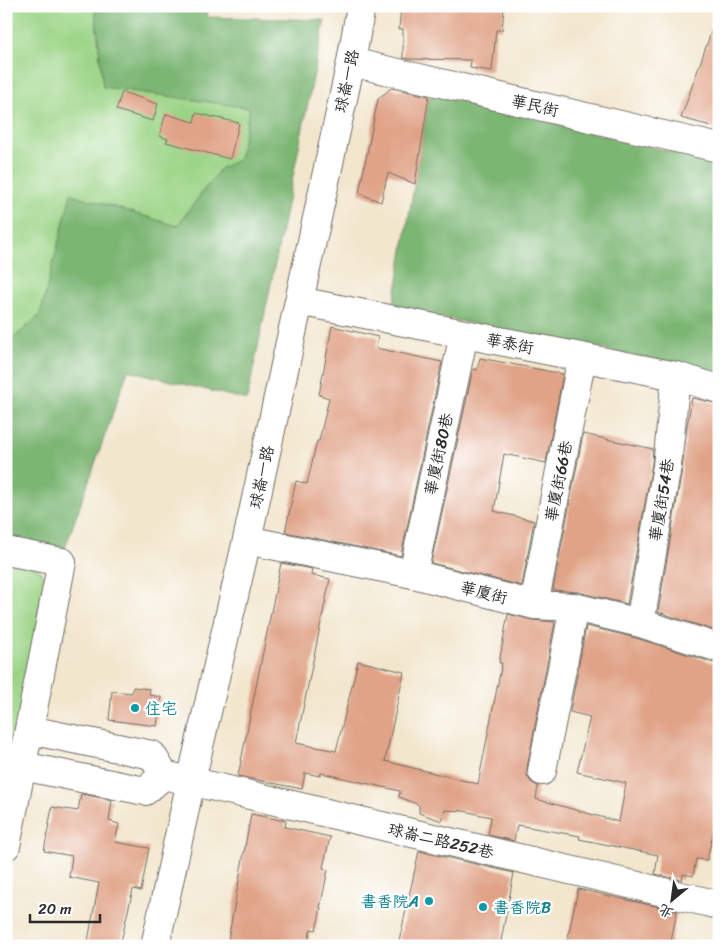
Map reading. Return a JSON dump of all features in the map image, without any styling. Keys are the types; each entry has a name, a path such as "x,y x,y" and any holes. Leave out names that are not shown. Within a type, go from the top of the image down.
{"street":[{"name":"球崙一路","path":"155,946 190,781 248,540 351,62 361,6"},
{"name":"華民街","path":"351,62 719,148"},
{"name":"華泰街","path":"299,301 582,356 676,376 719,389"},
{"name":"華廈街80巷","path":"413,574 464,334"},
{"name":"華廈街66巷","path":"534,605 582,356"},
{"name":"華廈街54巷","path":"640,623 668,466 676,376"},
{"name":"華廈街","path":"248,540 413,574 534,605 574,608 640,623 719,648"},
{"path":"6,551 62,562 6,846"},
{"path":"542,772 574,608"},
{"path":"22,766 145,791 164,775 152,755 29,730"},
{"name":"球崙二路252巷","path":"164,775 719,905"}],"green space":[{"path":"6,6 95,6 103,87 250,107 239,160 220,169 177,226 71,194 40,315 6,345"},
{"path":"95,6 207,6 206,17 325,20 247,400 128,370 64,551 6,538 6,345 40,315 71,194 177,226 220,169 239,159 250,108 103,87"},
{"path":"430,94 719,163 719,372 393,308"},
{"path":"6,561 37,568 51,585 6,794"}],"building":[{"path":"401,6 483,6 504,8 502,30 496,30 492,71 470,68 471,60 403,58 403,29 399,29"},
{"path":"716,18 719,19 719,128 681,118"},
{"path":"391,88 429,96 415,184 388,173 381,202 359,193 378,99"},
{"path":"122,92 158,104 153,121 116,110"},
{"path":"196,113 239,123 230,159 166,142 168,139 159,136 166,114 194,122"},
{"path":"332,326 378,337 376,348 442,362 401,556 285,532 296,481 307,484 329,398 319,395"},
{"path":"480,358 563,374 546,463 504,454 494,511 534,521 522,586 431,563 473,369 477,370"},
{"path":"692,398 719,404 719,632 658,612"},
{"path":"583,434 653,449 627,604 578,592 553,590"},
{"path":"281,563 312,569 311,575 330,579 296,743 336,751 358,661 404,672 385,761 478,784 502,663 499,663 508,614 532,620 555,622 527,776 531,782 538,786 536,799 619,822 626,783 577,772 590,717 570,712 586,626 636,638 719,663 719,807 707,860 696,859 693,876 683,874 682,880 655,874 658,855 579,839 580,836 517,825 514,841 488,835 491,817 464,811 445,810 442,821 419,813 419,805 399,797 400,791 321,773 320,776 305,773 302,789 238,776"},
{"name":"住宅","path":"133,687 150,689 149,695 161,697 157,726 109,720 112,691 132,693"},
{"path":"81,794 112,800 109,821 119,824 115,842 149,848 141,891 133,889 120,946 87,946 99,883 69,877 72,856 44,851 52,807 78,811"},
{"path":"251,814 286,821 285,827 330,837 323,868 328,870 321,908 316,930 311,929 307,946 227,946"},
{"path":"419,851 514,873 500,946 398,946"},
{"path":"578,889 677,911 670,946 566,946"}],"place":[{"name":"住宅","path":"135,708"},
{"name":"書香院A","path":"429,901"},
{"name":"書香院B","path":"483,907"}]}
